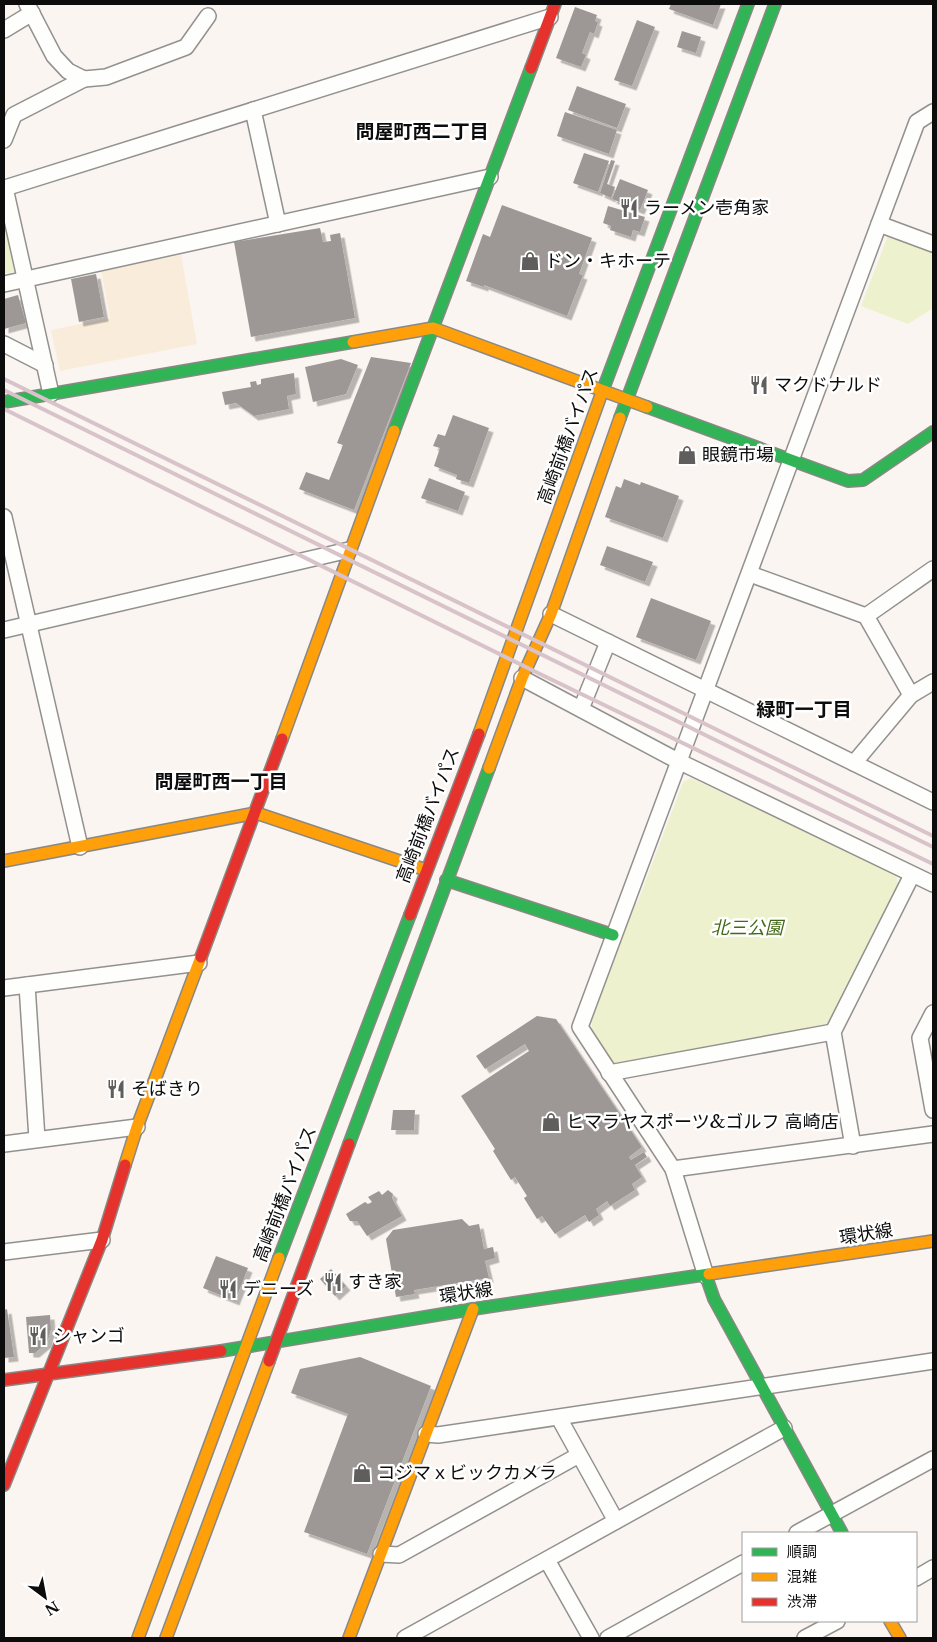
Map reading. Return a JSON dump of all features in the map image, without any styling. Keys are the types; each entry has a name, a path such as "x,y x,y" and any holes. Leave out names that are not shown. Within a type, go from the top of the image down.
{"main road":[{"name":"高崎前橋バイパス","path":"138,1638 244,1347 504,667 602,389 748,4"},
{"path":"166,1638 278,1342 446,880 522,678 551,614 627,399 775,4"},
{"path":"4,1485 102,1240 137,1127 256,813 349,550 552,10"},
{"path":"4,402 433,328 848,481 863,480 933,432"},
{"path":"4,862 256,813 426,870"},
{"path":"446,880 613,935"},
{"name":"環状線","path":"4,1380 278,1342 473,1309 933,1241"},
{"path":"706,1276 714,1299 841,1532"},
{"path":"349,1638 473,1309"},
{"path":"891,1622 900,1638"}],"street":[{"path":"4,30 30,9 54,56 68,71 84,79"},
{"path":"51,394 4,185 253,110 552,10"},
{"path":"4,140 14,115 84,79 106,77 186,46 208,16"},
{"path":"253,110 278,224"},
{"path":"706,1276 673,1169 580,1027 917,122 933,112"},
{"path":"4,284 490,177"},
{"path":"879,224 933,244"},
{"path":"4,344 45,365"},
{"path":"4,517 27,625 80,847"},
{"path":"4,630 349,550"},
{"path":"866,616 933,569"},
{"path":"750,574 866,616 911,694"},
{"path":"551,614 854,763 931,798"},
{"path":"581,709 608,642"},
{"path":"522,678 678,762 933,884"},
{"path":"854,763 911,694 933,682"},
{"path":"854,1146 833,1032 912,874"},
{"path":"4,988 199,962"},
{"path":"27,985 37,1139"},
{"path":"933,1013 920,1038 933,1110"},
{"path":"609,1073 833,1032"},
{"path":"4,1144 137,1127"},
{"path":"673,1169 933,1134"},
{"path":"4,1252 102,1240"},
{"path":"426,1434 438,1435 559,1418 933,1361"},
{"path":"559,1418 616,1521"},
{"path":"405,1638 784,1428"},
{"path":"381,1554 399,1555 579,1455"},
{"path":"799,1532 933,1459"},
{"path":"547,1560 592,1638"},
{"path":"608,1638 742,1564"},
{"path":"917,1577 933,1568"},
{"path":"805,1638 835,1622"}],"shaded area":[{"path":"181,255 197,344 60,371 51,330 110,318 101,270"}],"green space":[{"path":"4,214 17,271 4,274"},
{"path":"889,233 933,251 933,308 908,324 861,306"},
{"name":"北三公園","path":"691,778 896,875 898,885 833,1022 825,1028 615,1065 603,1054 595,1041 592,1027 593,1011 632,907 638,901 683,782"}],"building":[{"path":"671,4 721,4 713,25 669,9"},
{"path":"575,7 597,15 595,21 598,22 594,34 590,32 582,53 586,55 581,67 556,58"},
{"path":"637,20 655,27 632,86 614,80"},
{"path":"682,31 701,37 696,53 677,47"},
{"path":"577,86 626,104 617,128 568,110"},
{"path":"565,112 617,130 609,154 557,136"},
{"path":"584,153 609,161 598,192 573,183"},
{"path":"611,160 615,161 607,184 615,187 611,198 600,193"},
{"path":"620,179 648,190 640,210 612,199"},
{"path":"502,205 592,238 579,274 583,275 567,316 484,285 484,287 466,281 483,234 490,237"},
{"path":"608,206 645,217 640,232 633,230 631,237 610,230 611,226 603,223"},
{"path":"320,228 323,242 331,241 330,235 340,233 355,318 251,337 234,242"},
{"path":"96,274 104,317 79,322 71,279"},
{"path":"18,295 26,323 4,329 4,299"},
{"path":"371,357 411,363 354,510 299,489 306,472 329,480 343,445 337,443"},
{"path":"341,359 358,365 346,394 313,402 305,367"},
{"path":"294,373 296,394 287,396 289,409 254,416 236,403 225,405 222,392 251,387 250,382 256,381 257,385 261,384 261,379"},
{"path":"453,415 489,428 469,483 456,479 457,475 434,466 440,448 433,446 438,434 445,436"},
{"path":"429,478 465,492 458,511 421,498"},
{"path":"624,479 640,485 641,482 679,496 663,538 605,517 616,486 621,488"},
{"path":"607,546 653,562 645,582 600,565"},
{"path":"651,598 711,621 696,660 636,637"},
{"name":"ヒマラヤスポーツ&ゴルフ 高崎店","path":"537,1016 556,1019 642,1147 629,1157 631,1160 644,1152 647,1157 635,1165 642,1177 632,1184 635,1190 610,1206 607,1201 596,1209 599,1215 589,1222 585,1215 555,1234 542,1216 537,1219 524,1198 527,1196 515,1177 511,1180 493,1151 495,1149 461,1096 529,1051 525,1044 485,1069 476,1056"},
{"path":"393,1110 415,1110 414,1130 391,1130"},
{"path":"388,1190 393,1194 392,1198 402,1216 367,1236 357,1221 350,1221 346,1214 365,1202 368,1204 372,1202 368,1197 379,1191 382,1195"},
{"path":"462,1219 469,1226 479,1224 484,1249 493,1247 495,1258 485,1261 489,1278 414,1290 415,1294 396,1297 386,1239 393,1230"},
{"path":"216,1256 248,1268 235,1301 203,1288"},
{"name":"すき家","path":"331,1269 346,1286 335,1296 320,1279"},
{"path":"7,1309 14,1357 4,1358 4,1310"},
{"name":"シャンゴ","path":"50,1315 51,1329 47,1343 35,1353 29,1353 26,1317"},
{"name":"コジマｘビックカメラ","path":"360,1357 431,1386 367,1554 304,1532 348,1414 291,1393 300,1369"}],"railway":[{"path":"4,379 933,836"},
{"path":"4,390 933,847"},
{"path":"4,409 540,674 933,864"}],"traffic: fast":[{"path":"601,395 748,4"},
{"path":"620,418 775,4"},
{"path":"394,431 531,68"},
{"path":"4,402 353,342"},
{"path":"647,407 848,481 863,480 933,432"},
{"path":"349,1144 489,768"},
{"path":"446,880 613,935"},
{"path":"279,1258 410,915"},
{"path":"221,1351 473,1309 709,1274"},
{"path":"706,1276 714,1299 841,1532"}],"traffic: slow":[{"path":"353,342 433,328 647,407"},
{"path":"479,734 601,395"},
{"path":"489,768 522,678 551,614 620,418"},
{"path":"282,739 394,431"},
{"path":"4,861 256,813 426,870"},
{"path":"125,1165 137,1127 201,957"},
{"path":"709,1274 933,1241"},
{"path":"138,1638 279,1258"},
{"path":"349,1638 473,1309"},
{"path":"166,1638 269,1361"},
{"path":"891,1622 900,1638"}],"traffic: jam":[{"path":"531,68 555,4"},
{"path":"410,915 479,734"},
{"path":"201,957 282,739"},
{"path":"269,1361 349,1144"},
{"path":"4,1485 102,1240 125,1165"},
{"path":"4,1380 221,1351"}],"place":[{"name":"ラーメン壱角家","path":"629,208"},
{"name":"ドン・キホーテ","path":"530,261"},
{"name":"マクドナルド","path":"759,385"},
{"name":"眼鏡市場","path":"687,455"},
{"name":"そばきり","path":"116,1089"},
{"name":"ヒマラヤスポーツ&ゴルフ 高崎店","path":"551,1122"},
{"name":"すき家","path":"333,1282"},
{"name":"デニーズ","path":"228,1289"},
{"name":"シャンゴ","path":"38,1336"},
{"name":"コジマｘビックカメラ","path":"362,1473"}],"district":[{"name":"問屋町西二丁目","path":"422,131"},
{"name":"緑町一丁目","path":"804,709"},
{"name":"問屋町西一丁目","path":"221,781"}]}
